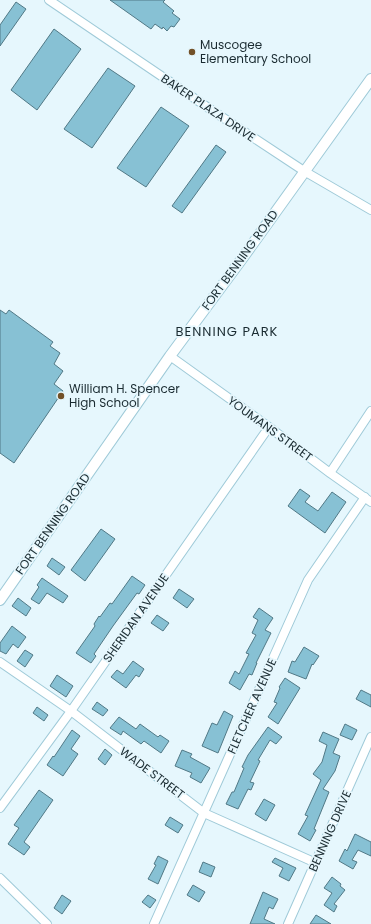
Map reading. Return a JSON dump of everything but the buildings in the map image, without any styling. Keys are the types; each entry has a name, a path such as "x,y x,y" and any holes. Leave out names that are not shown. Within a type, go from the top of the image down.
{"street":[{"name":"BAKER PLAZA DRIVE","path":"49,0 304,171 371,210"},
{"name":"FORT BENNING ROAD","path":"0,600 170,356 371,79"},
{"name":"YOUMANS STREET","path":"170,356 368,499"},
{"path":"330,473 371,411"},
{"name":"SHERIDAN AVENUE","path":"0,808 71,711 269,427"},
{"name":"FLETCHER AVENUE","path":"154,924 308,580 368,499"},
{"name":"WADE STREET","path":"0,662 71,711 204,813 316,863"},
{"name":"BENNING DRIVE","path":"288,924 371,737"},
{"path":"0,878 47,924"}],"place":[{"name":"Muscogee Elementary School","path":"192,52"},
{"name":"William H. Spencer High School","path":"61,396"}],"district":[{"name":"BENNING PARK","path":"227,331"}]}
